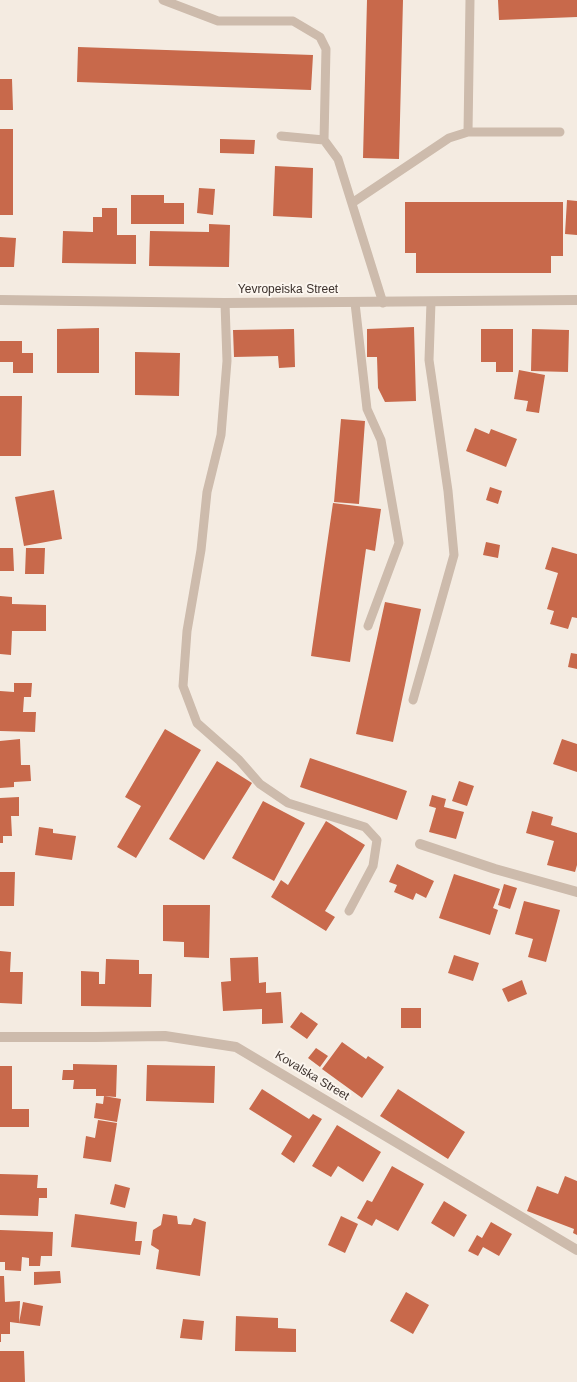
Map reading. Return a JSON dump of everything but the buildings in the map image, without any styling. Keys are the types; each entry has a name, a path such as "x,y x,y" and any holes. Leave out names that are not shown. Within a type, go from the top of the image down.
{"street":[{"name":"Yevropeiska Street","path":"0,300 225,303 577,300"},
{"path":"420,844 577,892"},
{"name":"Kovalska Street","path":"0,1036 165,1036 236,1047 577,1250"}],"lane":[{"path":"163,0 218,22 293,21 320,37 326,49 324,140 338,159 383,302"},
{"path":"468,132 470,0"},
{"path":"352,203 449,138 468,132 560,132"},
{"path":"281,136 324,140"},
{"path":"412,700 454,555 448,491 429,360 431,302"},
{"path":"225,303 227,361 221,435 207,492 200,550 187,631 184,686 197,723 239,760 260,784 288,803 365,827 377,840 373,866 349,911"},
{"path":"356,303 367,409 381,440 399,543 368,626"}]}
